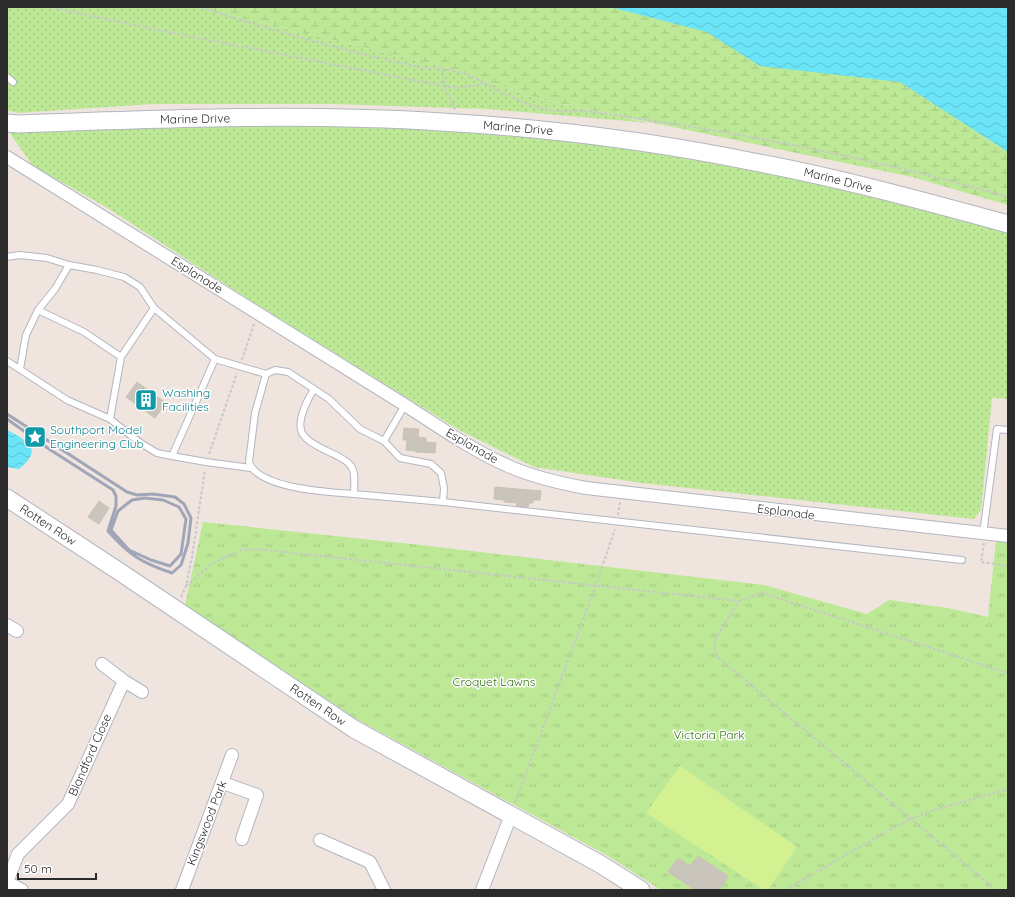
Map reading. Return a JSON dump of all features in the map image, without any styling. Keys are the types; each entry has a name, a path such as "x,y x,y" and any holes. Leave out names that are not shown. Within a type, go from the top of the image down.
{"street":[{"name":"Marine Drive","path":"11,124 200,118 319,117 440,122 541,130 612,138 752,161 822,176 1008,224"},
{"name":"Esplanade","path":"7,157 464,443 507,466 542,478 586,488 1008,536"},
{"name":"Rotten Row","path":"7,498 354,729 600,864 641,890"},
{"path":"102,664 124,681 142,692"},
{"name":"Blandford Close","path":"7,882 18,854 68,804 124,681"},
{"name":"Kingswood Park","path":"182,890 196,850 223,783 232,755"},
{"path":"223,783 257,795 242,839"},
{"path":"482,890 510,815"},
{"path":"320,840 370,862 384,890"},
{"path":"7,882 22,890"}],"lane":[{"path":"7,77 13,82"},
{"path":"7,257 19,255 47,258 69,265 124,277 140,287 154,308 215,359 266,374 274,370 288,372 329,399 360,430 384,441 400,458 431,464 441,474 444,488 443,502"},
{"path":"20,369 26,335 38,310 55,289 69,265"},
{"path":"110,419 121,357 154,308"},
{"path":"38,310 84,332 121,357"},
{"path":"172,456 215,359"},
{"path":"7,361 67,400 110,419 139,442 157,453 251,468 278,484 319,492 443,502 962,560"},
{"path":"251,468 249,462 255,413 266,374"},
{"path":"314,389 304,409 300,430 312,443 327,452 340,457 351,466 354,480 354,494"},
{"path":"384,441 405,405"},
{"path":"984,534 997,428 1008,430"}],"path":[{"path":"50,7 152,29 444,86 458,88 486,84"},
{"path":"201,7 266,28 331,46 421,68 452,70 486,84 517,100 546,110 593,112 775,141 948,179 1008,197"},
{"path":"443,70 444,86 458,114"},
{"path":"510,815 596,585 617,521 621,492"},
{"path":"984,534 981,562 1008,566"},
{"path":"186,586 211,564 244,549 266,550 739,601 762,593 1008,673"},
{"path":"739,601 715,640 714,645 717,655 996,890"},
{"path":"784,890 911,819 1008,789"}],"green space":[{"path":"7,7 196,7 438,65 543,100 650,123 487,109 331,104 155,104 17,113 7,110"},
{"path":"196,7 1008,7 1008,205 912,177 543,100 438,65"},
{"path":"227,124 460,129 597,143 671,154 805,179 1008,231 1008,399 992,398 981,510 974,519 642,483 534,467 461,431 268,312 106,207 33,166 9,132"},
{"name":"Victoria Park","path":"203,522 421,545 764,585 867,614 889,600 948,608 988,617 996,541 1008,542 1008,890 661,890 608,856 358,720 185,605"},
{"path":"680,766 797,847 768,890 764,890 646,813"}],"water":[{"path":"610,7 1008,7 1008,152 900,82 760,66 707,32"},
{"path":"7,430 27,442 32,451 27,462 19,469 7,467"}],"building":[{"name":"Washing Facilities","path":"137,382 166,403 155,418 126,397"},
{"path":"404,428 419,429 418,437 426,438 426,442 436,443 435,453 406,450 407,440 403,440"},
{"path":"495,487 541,491 540,500 533,500 533,503 529,503 528,507 516,506 517,503 504,502 504,500 494,499"},
{"path":"99,501 109,508 99,524 88,517"},
{"path":"698,856 728,876 720,890 695,890 668,872 678,858 690,866"}],"railway":[{"path":"7,414 127,492 137,495 153,494 175,497 184,504 191,518 188,543 181,565 172,573 152,566 130,552 108,531 116,506 116,496 113,490 49,449 7,419"},
{"path":"145,498 163,500 179,507 186,519 181,554 170,566 151,560 129,550 111,530 118,511 132,500 145,498"}],"place":[{"name":"Washing Facilities","path":"146,400"},
{"name":"Southport Model Engineering Club","path":"35,437"}],"park label":[{"name":"Croquet Lawns","path":"494,682"}]}
